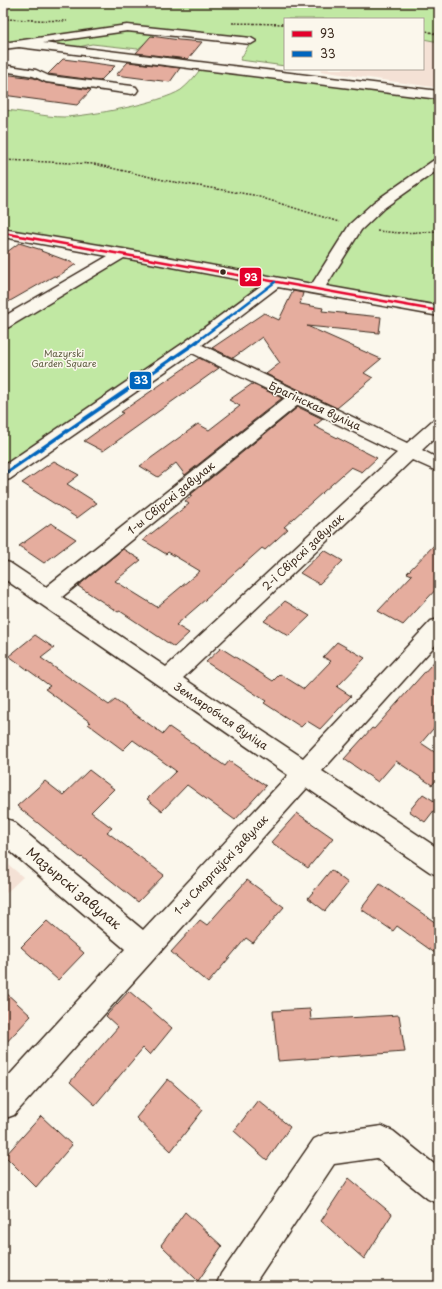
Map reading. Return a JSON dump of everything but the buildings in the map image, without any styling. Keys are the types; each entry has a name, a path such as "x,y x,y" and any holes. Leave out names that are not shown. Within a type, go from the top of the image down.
{"street":[{"path":"3,46 127,28 251,41"},
{"path":"21,44 434,91"},
{"path":"3,68 36,73 46,79 132,90"},
{"path":"316,290 355,227 379,205 439,163"},
{"path":"3,233 124,253 316,290 439,311"},
{"path":"3,324 124,253"},
{"path":"3,475 191,346 275,282"},
{"name":"Брагінская вуліца","path":"191,346 439,466"},
{"name":"1-ы Свірскі завулак","path":"47,598 296,398"},
{"name":"2-і Свірскі завулак","path":"167,679 439,424"},
{"name":"Земляробчая вуліца","path":"3,568 439,864"},
{"name":"1-ы Сморгаўскі завулак","path":"3,1104 439,627"},
{"name":"Мазырскі завулак","path":"3,829 144,948"},
{"path":"233,1286 325,1150 382,1142 439,1188"}],"path":[{"path":"424,30 439,35"},
{"path":"3,160 94,164 168,181 253,195 355,227 393,234 412,234 439,230"}],"shaded area":[{"path":"424,40 439,42 439,88 320,71 424,70"},
{"path":"3,860 23,877 3,896"}],"green space":[{"path":"3,3 439,3 439,42 424,39 424,18 284,18 284,66 240,60 251,41 158,32 138,49 92,44 65,50 21,44 3,46"},
{"path":"202,67 439,100 439,310 3,231 3,110 64,117 124,108 158,100 181,90 190,82"},
{"name":"Mazyrski Garden Square","path":"123,253 275,282 3,475 3,324"}],"transit line":[{"name":"93","path":"3,233 439,311"},
{"name":"33","path":"3,475 191,346 275,282"}]}
